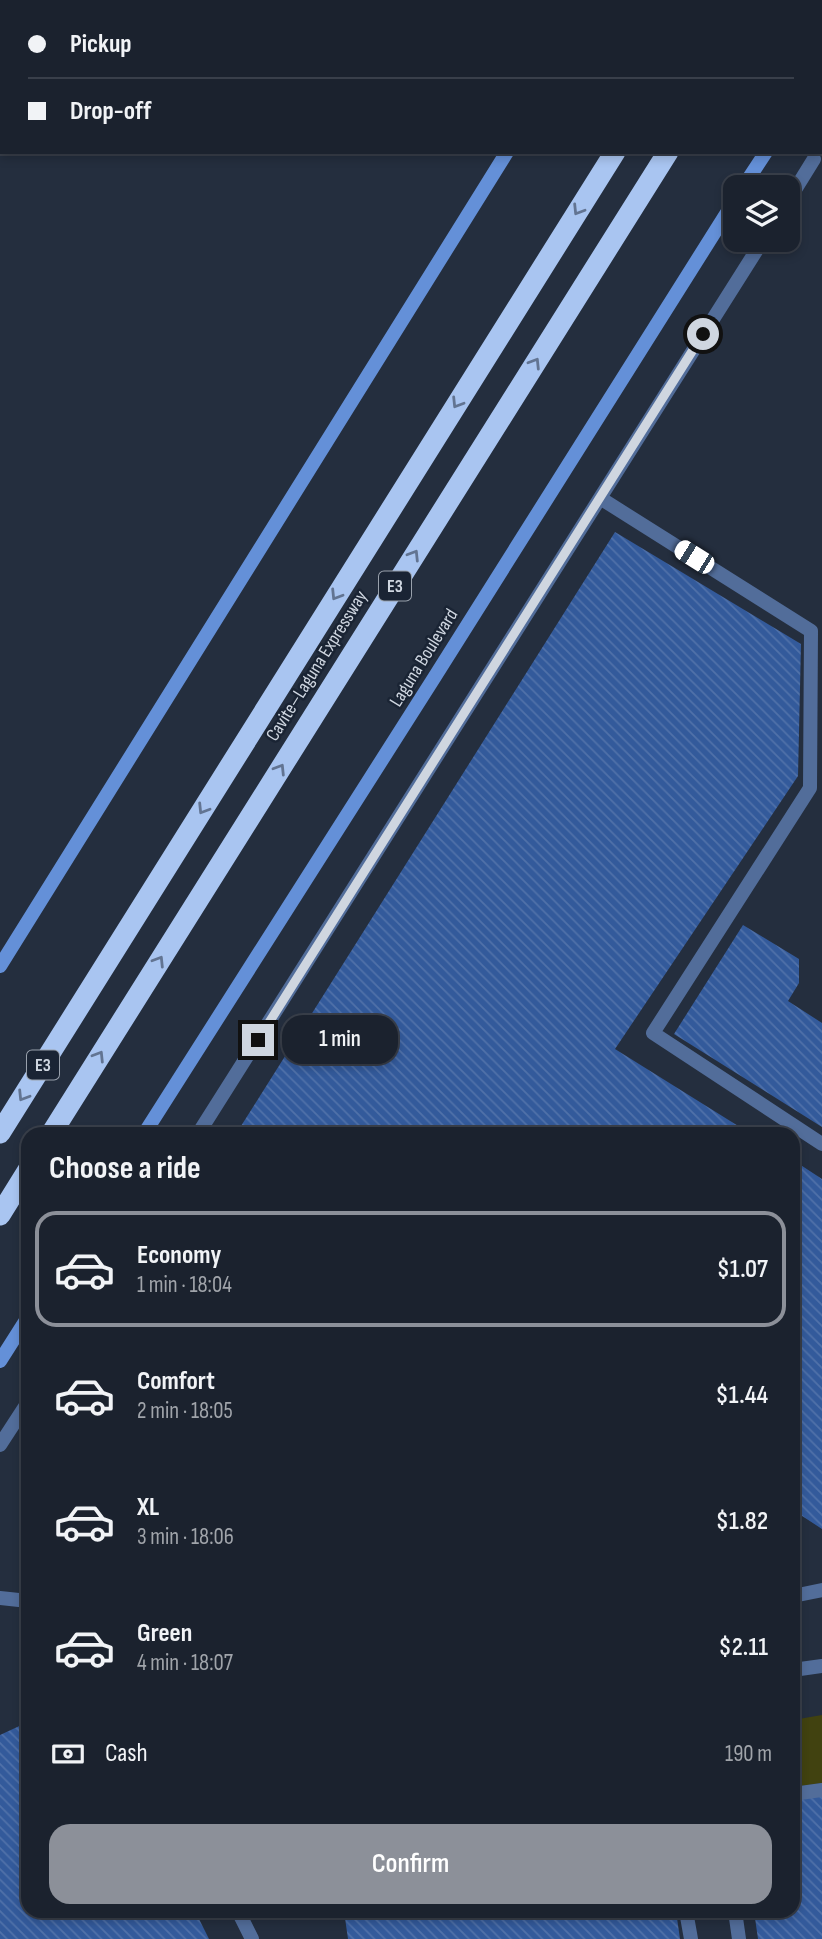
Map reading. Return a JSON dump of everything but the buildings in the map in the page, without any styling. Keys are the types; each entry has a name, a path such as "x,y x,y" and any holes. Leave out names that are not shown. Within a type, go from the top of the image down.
{"highway":[{"name":"Cavite–Laguna Expressway","path":"0,1133 614,154"},
{"name":"Cavite–Laguna Expressway","path":"55,1127 667,154"},
{"path":"0,1215 21,1181"}],"main road":[{"path":"0,966 506,154"},
{"path":"751,175 765,154"},
{"name":"Laguna Boulevard","path":"148,1127 723,219"},
{"path":"0,1360 21,1328"}],"street":[{"path":"800,182 814,159"},
{"path":"202,1127 755,252"},
{"path":"600,498 811,631 810,788 653,1033 796,1127"},
{"path":"800,1130 822,1144"},
{"path":"0,1445 21,1413"},
{"path":"800,1595 822,1590"},
{"path":"0,1598 21,1600"},
{"path":"800,1669 822,1666"},
{"path":"800,1793 822,1790"},
{"path":"242,1918 252,1939"},
{"path":"687,1918 691,1939"},
{"path":"736,1918 739,1939"}],"shaded area":[{"path":"822,1715 822,1783 800,1786 800,1719"}],"route":[{"path":"258,1040 703,334"}]}
